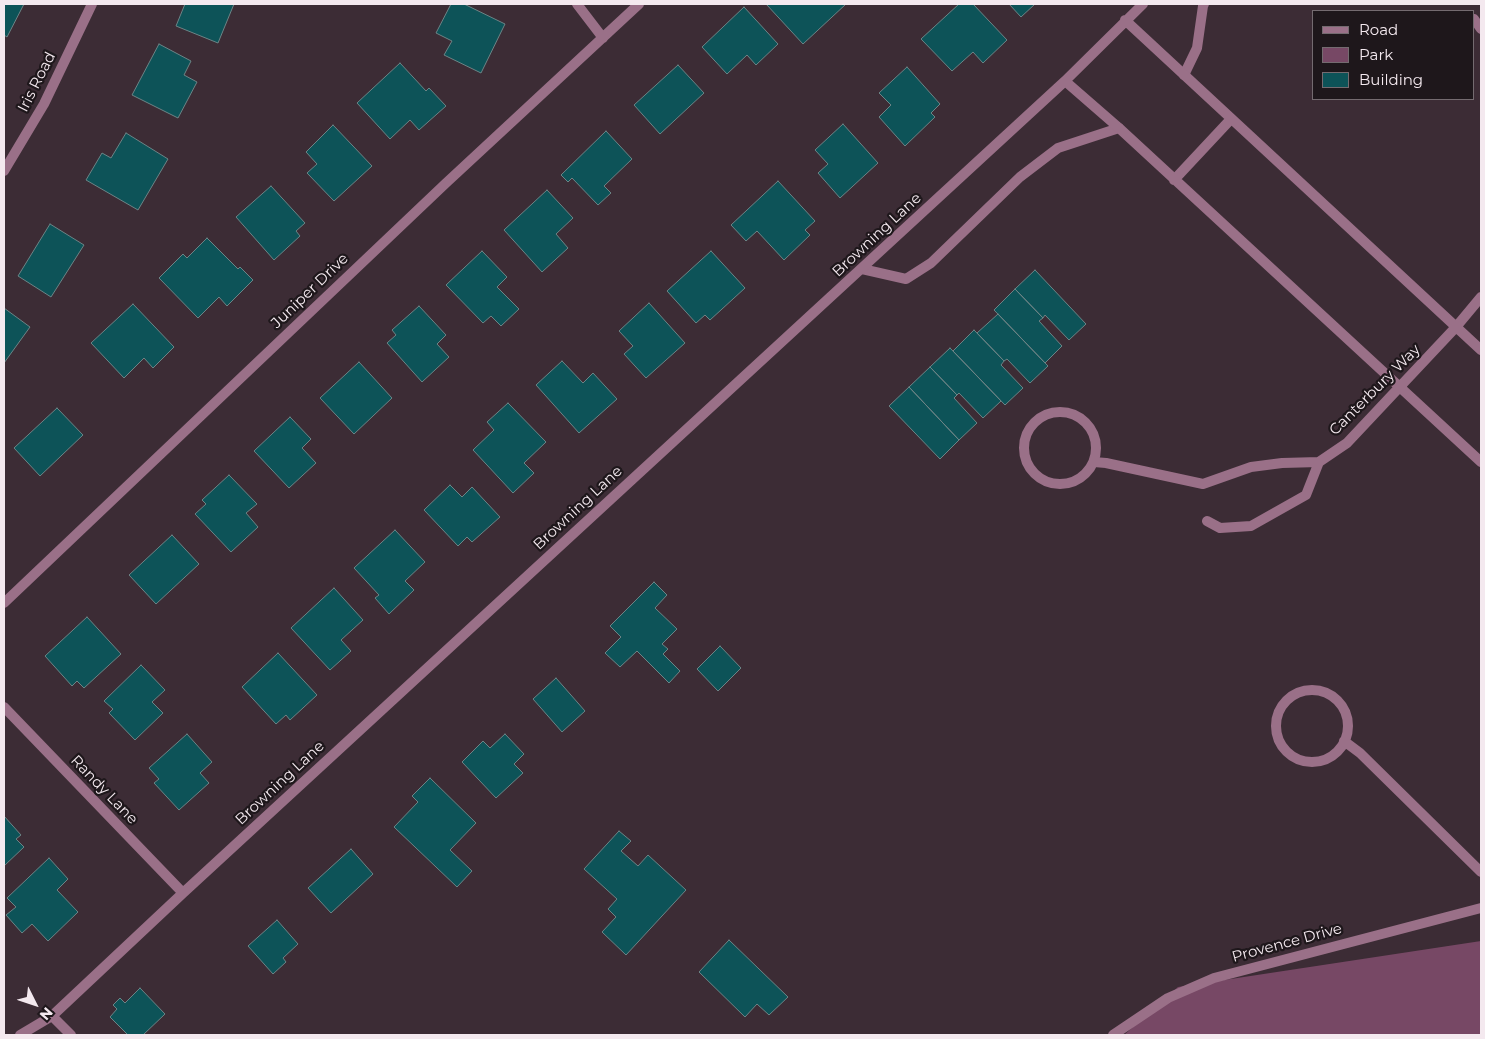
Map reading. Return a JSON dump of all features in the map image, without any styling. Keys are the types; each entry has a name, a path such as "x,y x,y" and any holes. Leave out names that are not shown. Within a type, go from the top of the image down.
{"street":[{"name":"Iris Road","path":"4,171 44,104 92,4"},
{"path":"577,4 603,38"},
{"name":"Juniper Drive","path":"4,603 445,184 639,4"},
{"name":"Browning Lane","path":"20,1035 52,1016 183,893 1065,81 1143,4"},
{"path":"1184,75 1197,48 1202,6 1204,4"},
{"path":"1125,20 1481,350"},
{"path":"1065,81 1119,128 1481,462"},
{"path":"1174,180 1231,119"},
{"path":"862,269 906,279 930,263 1020,177 1058,148 1119,128"},
{"name":"Canterbury Way","path":"1319,462 1347,443 1401,387 1481,297"},
{"path":"1055,411 1074,414 1089,425 1096,443 1094,462 1082,478 1064,485 1045,482 1030,471 1023,453 1025,434 1037,418 1055,411"},
{"path":"1094,462 1203,484 1251,467 1282,463 1319,462 1306,495 1251,526 1220,528 1207,521"},
{"path":"1310,690 1328,693 1341,704 1348,720 1347,737 1344,741 1337,752 1322,761 1305,762 1290,754 1279,740 1276,724 1282,707 1294,695 1310,690"},
{"name":"Randy Lane","path":"4,707 183,893"},
{"path":"1344,741 1360,753 1481,872"},
{"name":"Provence Drive","path":"1113,1035 1168,998 1214,978 1481,908"},
{"path":"52,1016 71,1035"}],"green space":[{"path":"1481,941 1481,1035 1124,1035 1178,987"}],"building":[{"path":"4,4 24,4 7,37 4,35"},
{"path":"185,4 234,4 218,43 176,26"},
{"path":"451,4 464,4 505,24 481,73 444,55 452,41 436,33"},
{"path":"766,4 846,4 803,44"},
{"path":"959,4 973,4 1007,40 983,63 973,52 952,71 921,39"},
{"path":"1009,4 1035,4 1021,17"},
{"path":"744,7 778,44 756,65 747,55 727,74 702,47"},
{"path":"159,44 191,61 184,75 197,82 178,118 132,95"},
{"path":"400,63 426,91 429,88 446,106 419,130 410,120 390,139 357,103"},
{"path":"678,65 704,93 660,134 634,105"},
{"path":"907,67 940,104 931,113 935,117 905,146 879,117 891,105 879,93"},
{"path":"843,124 878,163 840,198 818,173 828,164 815,150"},
{"path":"333,125 372,166 334,201 307,173 317,164 306,152"},
{"path":"606,131 632,159 604,186 611,193 598,205 572,178 568,182 561,175"},
{"path":"126,133 168,159 138,210 86,180 102,153 111,158"},
{"path":"778,181 815,221 805,230 810,235 784,260 757,231 746,241 731,225"},
{"path":"271,186 305,223 296,231 300,236 274,260 236,217"},
{"path":"547,190 573,218 556,234 568,248 542,272 504,230"},
{"path":"50,224 84,245 51,297 18,276"},
{"path":"207,238 238,269 240,267 253,280 227,306 219,297 198,318 159,278 183,254 187,258"},
{"path":"482,251 507,277 497,287 519,309 501,326 491,316 483,323 446,285"},
{"path":"711,251 745,288 710,320 705,315 696,323 667,291"},
{"path":"1035,270 1086,324 1069,340 1045,315 1043,318 1015,289"},
{"path":"1015,289 1043,318 1039,321 1062,346 1045,363 994,310"},
{"path":"649,303 685,343 646,378 624,354 633,346 619,331"},
{"path":"133,304 174,347 153,368 144,358 124,378 91,343"},
{"path":"419,306 446,335 437,344 449,357 422,382 387,343 396,335 392,330"},
{"path":"4,308 30,327 4,363"},
{"path":"998,314 1048,366 1030,383 1007,359 1004,361 977,333"},
{"path":"974,330 1004,361 1001,365 1023,388 1005,405 953,351"},
{"path":"950,348 1001,401 983,418 930,367"},
{"path":"562,361 583,383 593,373 617,399 579,433 536,385"},
{"path":"359,362 392,398 354,434 320,398"},
{"path":"930,367 957,395 954,398 977,423 959,440 909,387"},
{"path":"909,387 959,440 940,459 889,406"},
{"path":"508,403 546,442 524,463 534,473 513,493 473,450 494,430 487,422"},
{"path":"57,408 83,435 40,476 14,448"},
{"path":"290,417 311,439 302,448 316,463 289,488 254,451"},
{"path":"229,475 257,504 246,513 258,527 231,552 195,514 206,504 202,500"},
{"path":"450,485 462,497 472,487 500,517 472,542 467,537 458,546 424,510"},
{"path":"395,530 425,562 405,581 414,590 389,614 375,598 379,595 354,568"},
{"path":"172,535 199,564 156,604 129,575"},
{"path":"654,582 667,595 655,608 677,629 662,644 668,649 663,654 680,671 669,683 637,651 620,667 605,653 621,637 610,626"},
{"path":"334,588 363,620 341,640 351,651 330,670 291,628"},
{"path":"87,617 121,654 84,688 77,681 72,686 45,656"},
{"path":"720,646 741,668 718,691 697,669"},
{"path":"278,653 317,695 290,720 286,715 276,724 242,687"},
{"path":"141,665 165,690 152,702 163,713 135,740 109,713 113,709 104,701"},
{"path":"556,678 585,711 562,732 533,699"},
{"path":"187,734 212,762 200,773 209,783 179,810 154,783 159,779 149,768"},
{"path":"505,734 524,754 514,764 523,773 496,798 462,762 483,741 490,748"},
{"path":"430,778 476,823 450,850 472,871 457,887 394,827 418,802 412,796"},
{"path":"4,816 21,835 16,839 24,847 4,866"},
{"path":"619,831 631,841 621,851 638,866 648,855 686,890 626,955 602,932 616,917 608,909 617,899 584,869"},
{"path":"351,849 373,874 331,913 308,888"},
{"path":"49,858 68,879 57,890 78,912 48,941 32,924 22,933 6,915 16,907 7,898"},
{"path":"277,920 298,944 283,958 286,962 273,974 248,946"},
{"path":"729,940 788,997 769,1015 757,1004 745,1017 699,972"},
{"path":"140,988 165,1014 143,1035 128,1035 110,1017 117,1009 113,1005 120,998 125,1003"}]}
